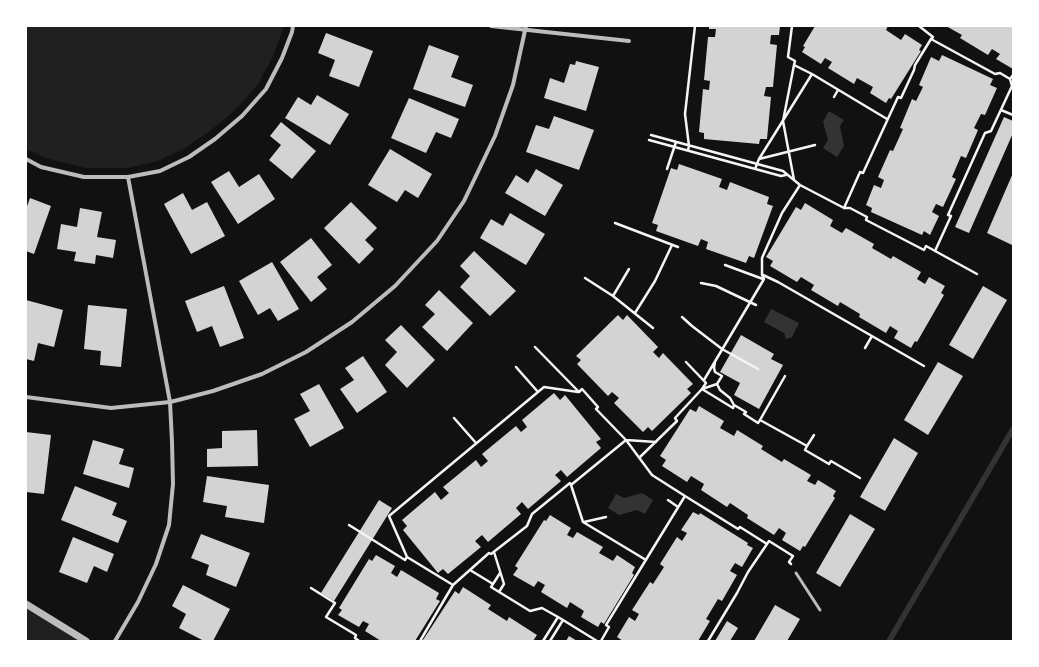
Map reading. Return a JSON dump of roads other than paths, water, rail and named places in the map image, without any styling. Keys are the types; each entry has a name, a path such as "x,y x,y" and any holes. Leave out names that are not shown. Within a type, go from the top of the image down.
{"street":[{"path":"26,160 41,167 84,177 128,177 160,170 189,157 215,139 242,116 266,89 282,58 293,26"},
{"path":"491,26 526,28 630,41"},
{"path":"26,397 111,408 170,402 213,391 262,374 300,355 352,322 395,286 437,241 464,201 495,136 513,85 526,28"},
{"path":"114,641 138,602 156,564 169,525 173,484 170,402 128,177"},
{"path":"26,604 86,641"}],"lane":[{"path":"796,573 820,610"}],"waterway":[{"path":"889,641 1013,429"}]}
